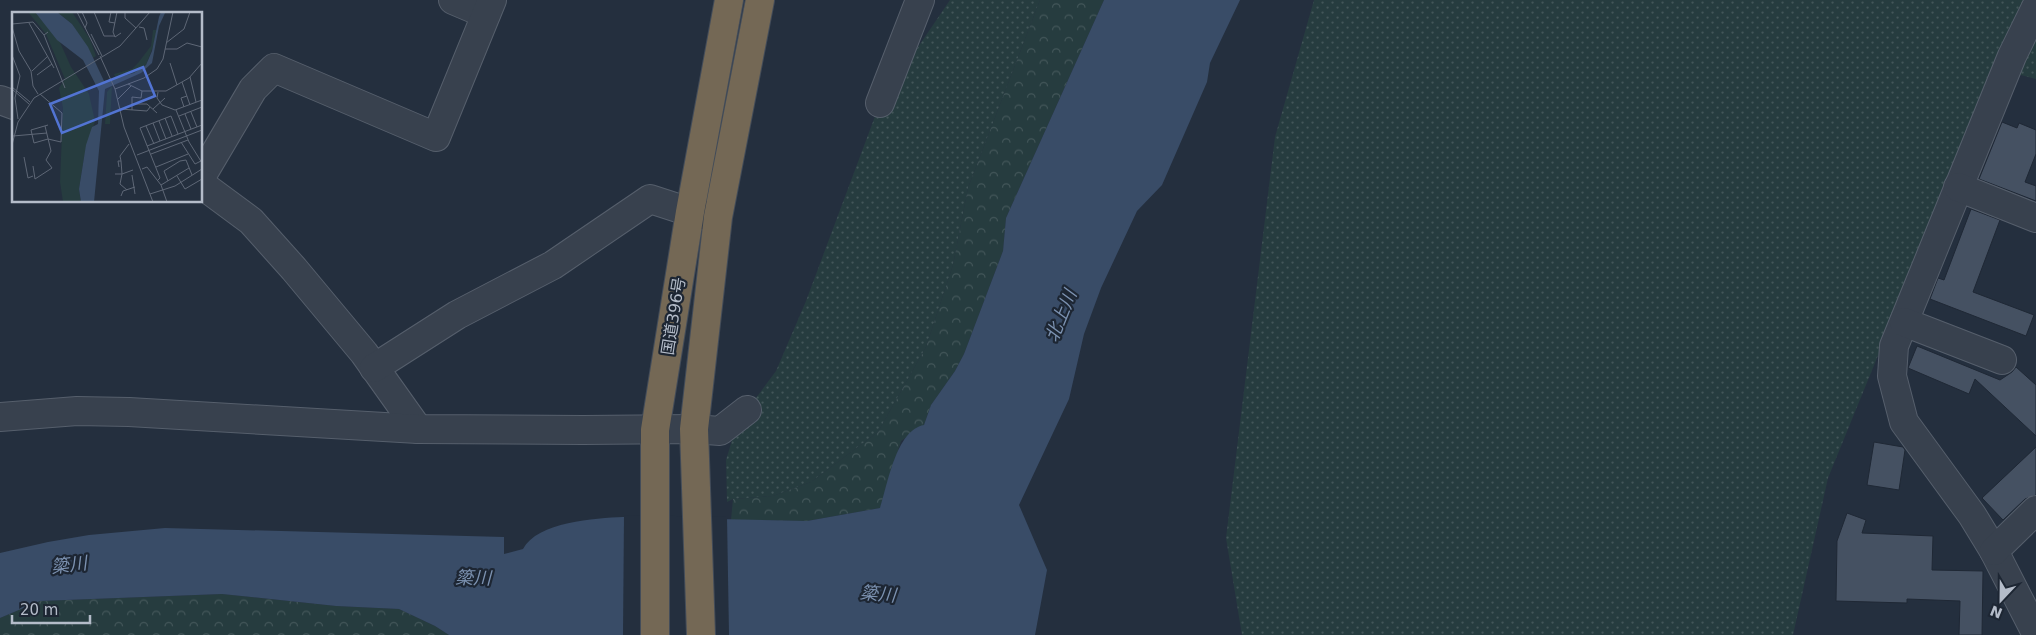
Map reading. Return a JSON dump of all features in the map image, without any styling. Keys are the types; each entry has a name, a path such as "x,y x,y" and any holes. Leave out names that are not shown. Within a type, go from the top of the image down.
{"highway":[{"name":"国道396号","path":"655,635 655,430 690,212 729,0"},
{"name":"国道396号","path":"701,635 694,429 718,218 753,2"}],"street":[{"path":"202,175 253,89 274,68 436,137 489,7 453,0"},
{"path":"880,103 920,0"},
{"path":"2036,7 2012,56 1894,346 1892,376 1904,422 1972,515 1994,551 2036,633"},
{"path":"202,185 251,221 294,269 374,368 418,429"},
{"path":"1958,187 2036,218"},
{"path":"374,368 457,315 553,265 650,199 690,212 718,218"},
{"path":"1904,322 2002,360"},
{"path":"0,417 77,411 129,412 418,429 720,430 747,410"},
{"path":"1994,551 2036,510"}],"green space":[{"path":"950,0 1040,0 968,188 953,265 926,347 878,432 811,482 773,496 733,499 727,502 726,460 733,437 747,410 776,371 806,301 880,103"},
{"path":"1040,0 1104,0 1006,218 1003,251 964,354 955,371 931,405 924,425 901,441 880,508 807,521 731,520 733,499 773,496 811,482 878,432 926,347 953,265 968,188"},
{"path":"1314,0 2028,0 2004,47 1828,478 1793,635 1242,635 1226,538 1275,137"},
{"path":"2036,30 2036,79 2017,74"},
{"path":"222,594 336,606 399,609 435,626 449,635 0,635 0,618 40,601"}],"water":[{"path":"1104,0 1240,0 1210,63 1207,82 1162,185 1137,211 1101,288 1084,334 1069,399 1019,505 1047,570 1035,635 449,635 435,626 399,609 336,606 222,594 40,601 0,618 0,553 89,535 165,528 504,537 504,554 523,549 530,540 554,527 583,520 623,517 807,521 880,508 894,459 900,447 914,429 924,425 931,405 955,371 964,354 1003,251 1006,218"}],"pier":[{"path":"624,515 727,517 729,635 623,635"}],"building":[{"path":"2002,122 2017,128 2019,123 2036,130 2036,154 2025,182 2036,186 2036,201 1979,179"},
{"path":"1971,209 2000,220 1973,292 2034,315 2026,336 1930,299 1938,278 1944,280"},
{"path":"1917,346 2000,380 2016,367 2036,385 2036,436 1975,379 1969,394 1908,368"},
{"path":"1874,442 1903,447 1905,450 1899,490 1867,485"},
{"path":"2036,447 2036,495 2025,499 2003,520 1982,498"},
{"path":"1847,513 1866,520 1862,533 1933,536 1932,570 1983,571 1982,635 1959,635 1960,601 1907,599 1907,603 1836,601 1837,541"}],"water label":[{"name":"北上川","path":"1061,316"},
{"name":"簗川","path":"69,565"},
{"name":"簗川","path":"473,578"},
{"name":"簗川","path":"878,594"}]}
